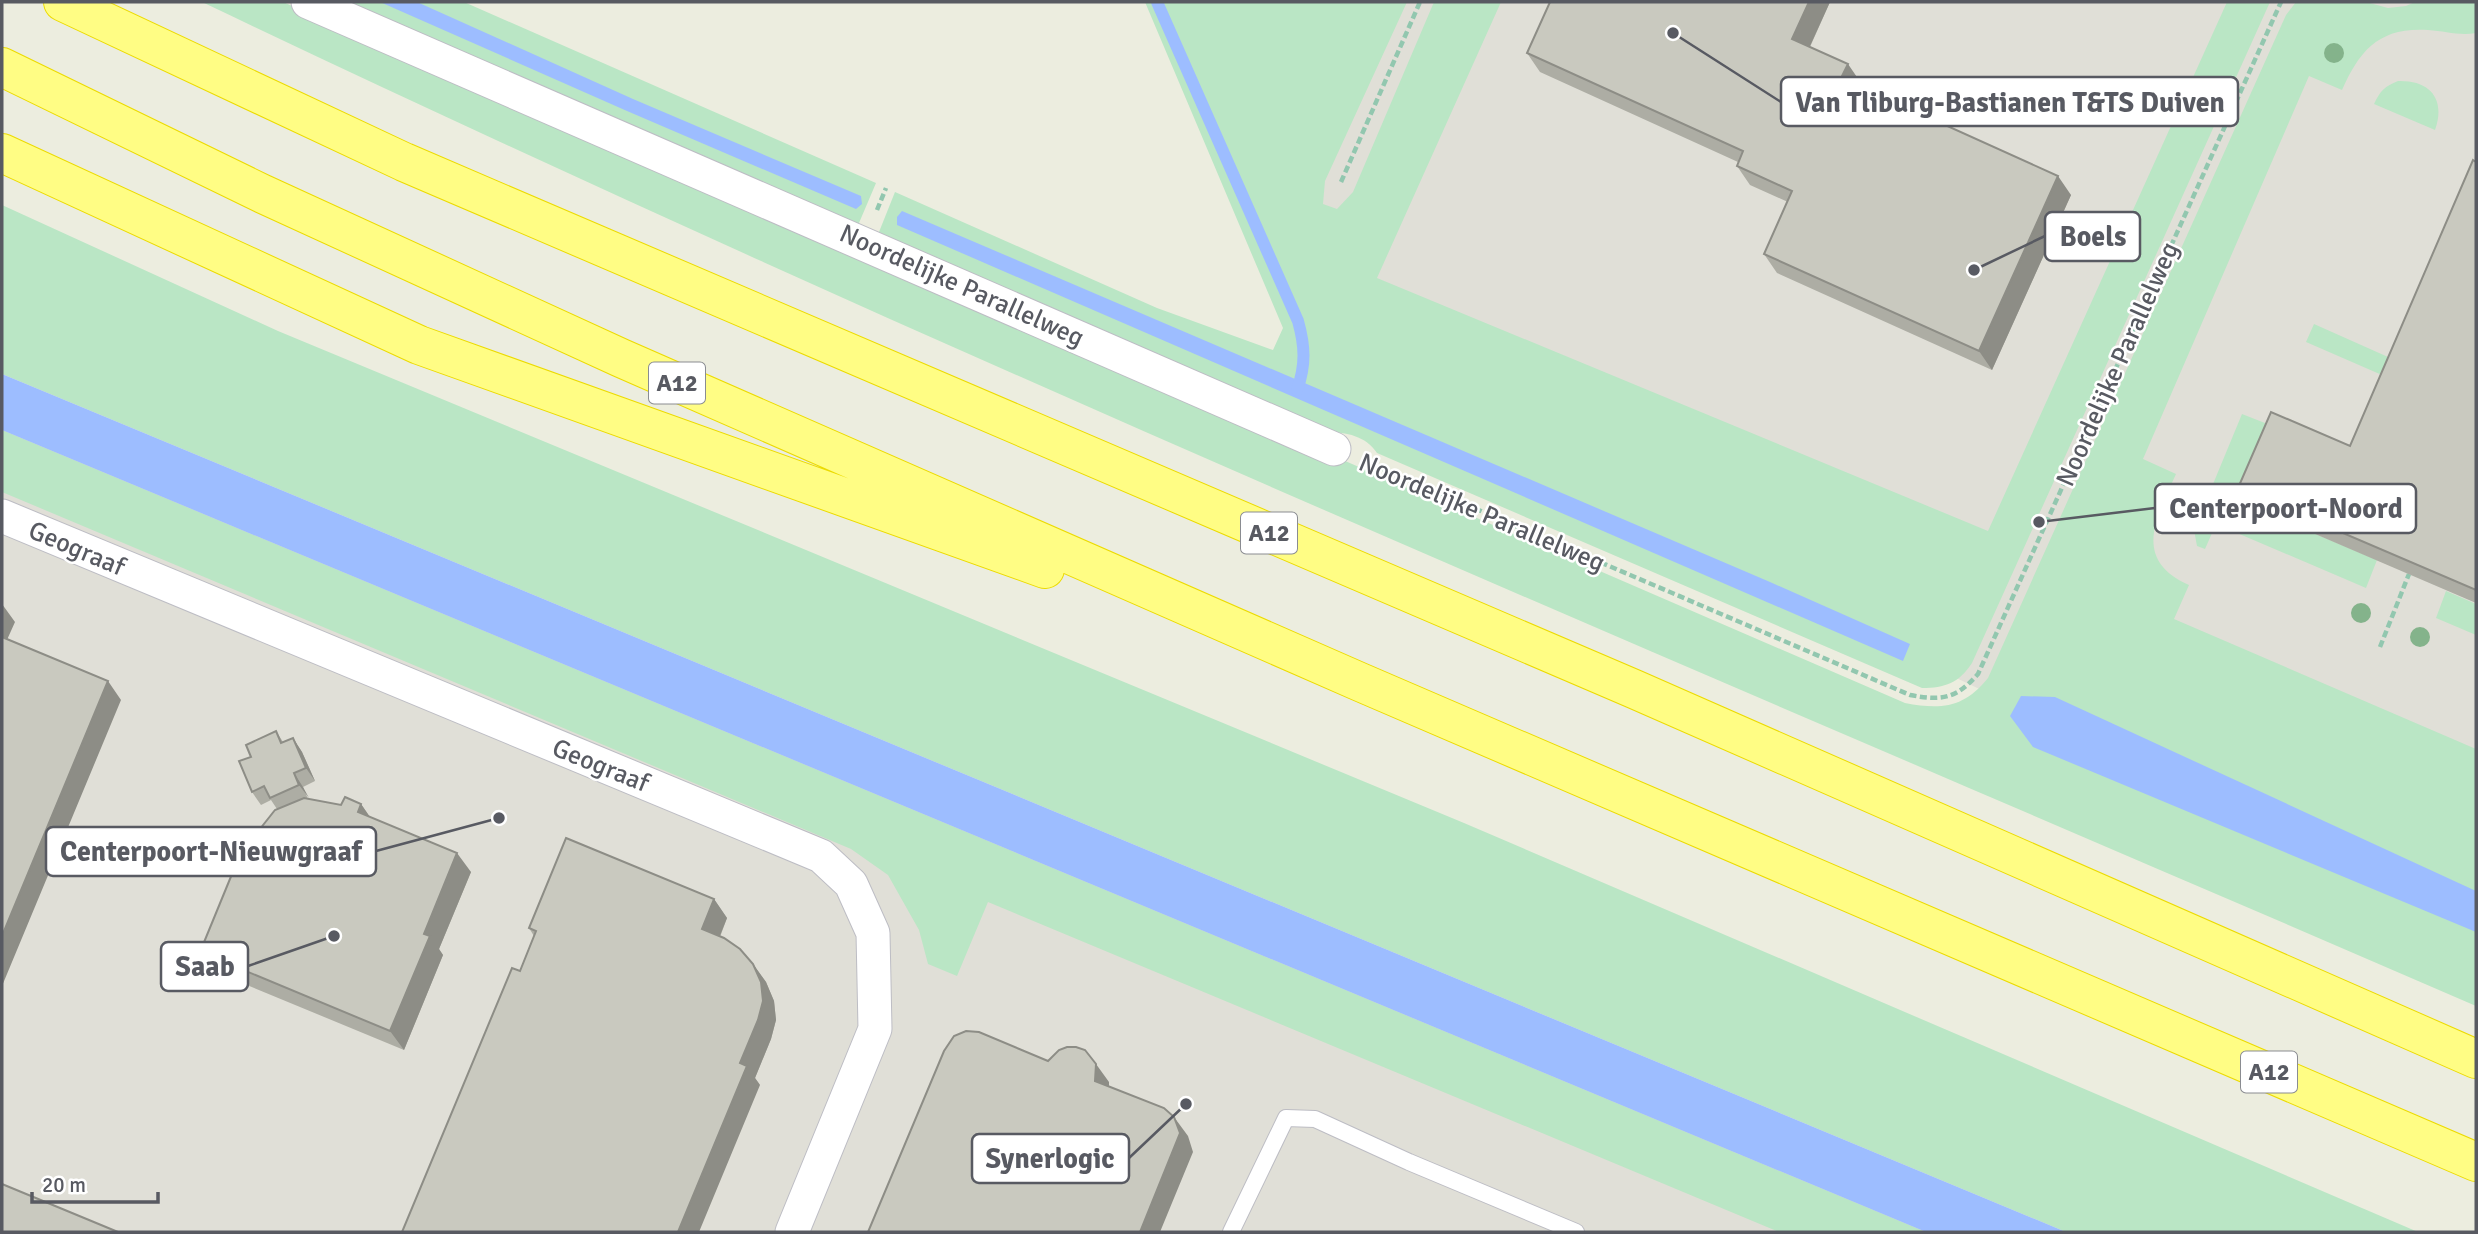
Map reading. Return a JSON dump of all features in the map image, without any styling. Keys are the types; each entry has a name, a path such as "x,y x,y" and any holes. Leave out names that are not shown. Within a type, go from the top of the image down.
{"highway":[{"name":"A12","path":"63,2 404,162 1634,689 2476,1059"},
{"name":"A12","path":"2,66 263,194 583,341 1360,682 2476,1162"},
{"name":"A12","path":"2,153 419,345 1360,682"}],"street":[{"name":"Noordelijke Parallelweg","path":"308,2 1334,449"},
{"name":"Geograaf","path":"2,516 821,856 851,884 873,933 875,1029 792,1232"}],"lane":[{"path":"1231,1232 1286,1118 1315,1119 1576,1232"}],"path":[{"path":"1341,182 1420,2"},
{"name":"Noordelijke Parallelweg","path":"1334,449 1900,691 1933,699 1948,697 1966,688 1978,674 2281,2"},
{"path":"2380,647 2409,575"}],"shaded area":[{"path":"1160,2 2476,2 2476,907 2015,706 1906,654 1298,320"},
{"path":"2,403 1990,1232 2,1232"}],"green space":[{"path":"202,2 283,2 1905,703 1941,706 1970,696 1988,678 2286,15 2296,2 2366,2 2388,8 2415,2 2476,2 2476,33 2411,30 2384,37 2373,44 2356,63 2342,90 2309,76 2143,459 2176,474 2156,521 2154,536 2154,550 2160,563 2171,575 2189,585 2174,619 2476,749 2476,1006 1050,390 483,134"},
{"path":"334,2 464,2 876,183 859,223 846,223"},
{"path":"1145,2 1407,2 1325,181 1323,204 1337,209 1353,192 1434,2 1501,2 1377,278 1988,531 2227,2 2270,2 1972,663 1951,683 1922,688 1377,453 1355,436 1327,432 902,249 879,232 895,192 1157,308 1273,350 1283,328"},
{"path":"2398,81 2419,84 2433,93 2438,109 2435,130 2374,104 2383,90"},
{"path":"2,205 278,331 1464,823 2418,1232 2066,1232 2,374"},
{"path":"2314,324 2406,365 2398,382 2306,342"},
{"path":"2242,414 2270,425 2252,507 2377,560 2366,588 2216,524 2205,549 2197,546 2194,530"},
{"path":"2,430 1926,1232 1779,1232 988,902 957,976 928,964 919,930 888,875 851,849 2,492"},
{"path":"2446,591 2476,604 2476,635 2436,618"}],"water":[{"path":"380,2 417,2 633,99 861,196 862,204 856,209"},
{"path":"902,211 1910,644 1903,661 897,225 897,217"},
{"path":"2,374 2066,1232 1926,1232 2,430"},
{"path":"2021,696 2055,697 2476,891 2476,932 2033,747 2010,716"}],"building":[{"path":"1550,2 1809,2 1792,39 1848,64 1841,78 2058,176 1979,351 1764,254 1792,191 1737,166 1743,151 1527,53"},
{"path":"2473,160 2476,162 2476,590 2238,488 2271,412 2350,446"},
{"path":"2,637 108,681 2,936"},
{"path":"276,731 281,743 293,738 306,768 294,773 299,785 270,798 264,786 252,792 239,761 251,757 246,745"},
{"path":"345,797 361,804 358,812 457,853 424,934 430,936 390,1031 200,952 239,857 245,860 256,834 275,810 304,798 341,805"},
{"path":"566,838 714,899 702,929 724,938 740,949 753,964 761,982 763,1001 740,1063 747,1066 678,1232 402,1232 512,968 520,971 536,931 529,928"},
{"path":"966,1031 979,1032 1048,1061 1059,1050 1067,1047 1085,1050 1096,1064 1095,1081 1164,1108 1174,1117 1180,1133 1140,1232 868,1232 944,1051 954,1036"},
{"path":"2,1184 118,1232 2,1232"}],"waterway":[{"path":"1157,2 1298,321 1304,356 1297,390"}],"place":[{"name":"Van Tliburg-Bastianen T&TS Duiven","path":"1673,33"},
{"name":"Boels","path":"1974,270"},
{"name":"Centerpoort-Noord","path":"2039,522"},
{"name":"Centerpoort-Nieuwgraaf","path":"499,818"},
{"name":"Saab","path":"334,936"},
{"name":"Synerlogic","path":"1186,1104"}]}
